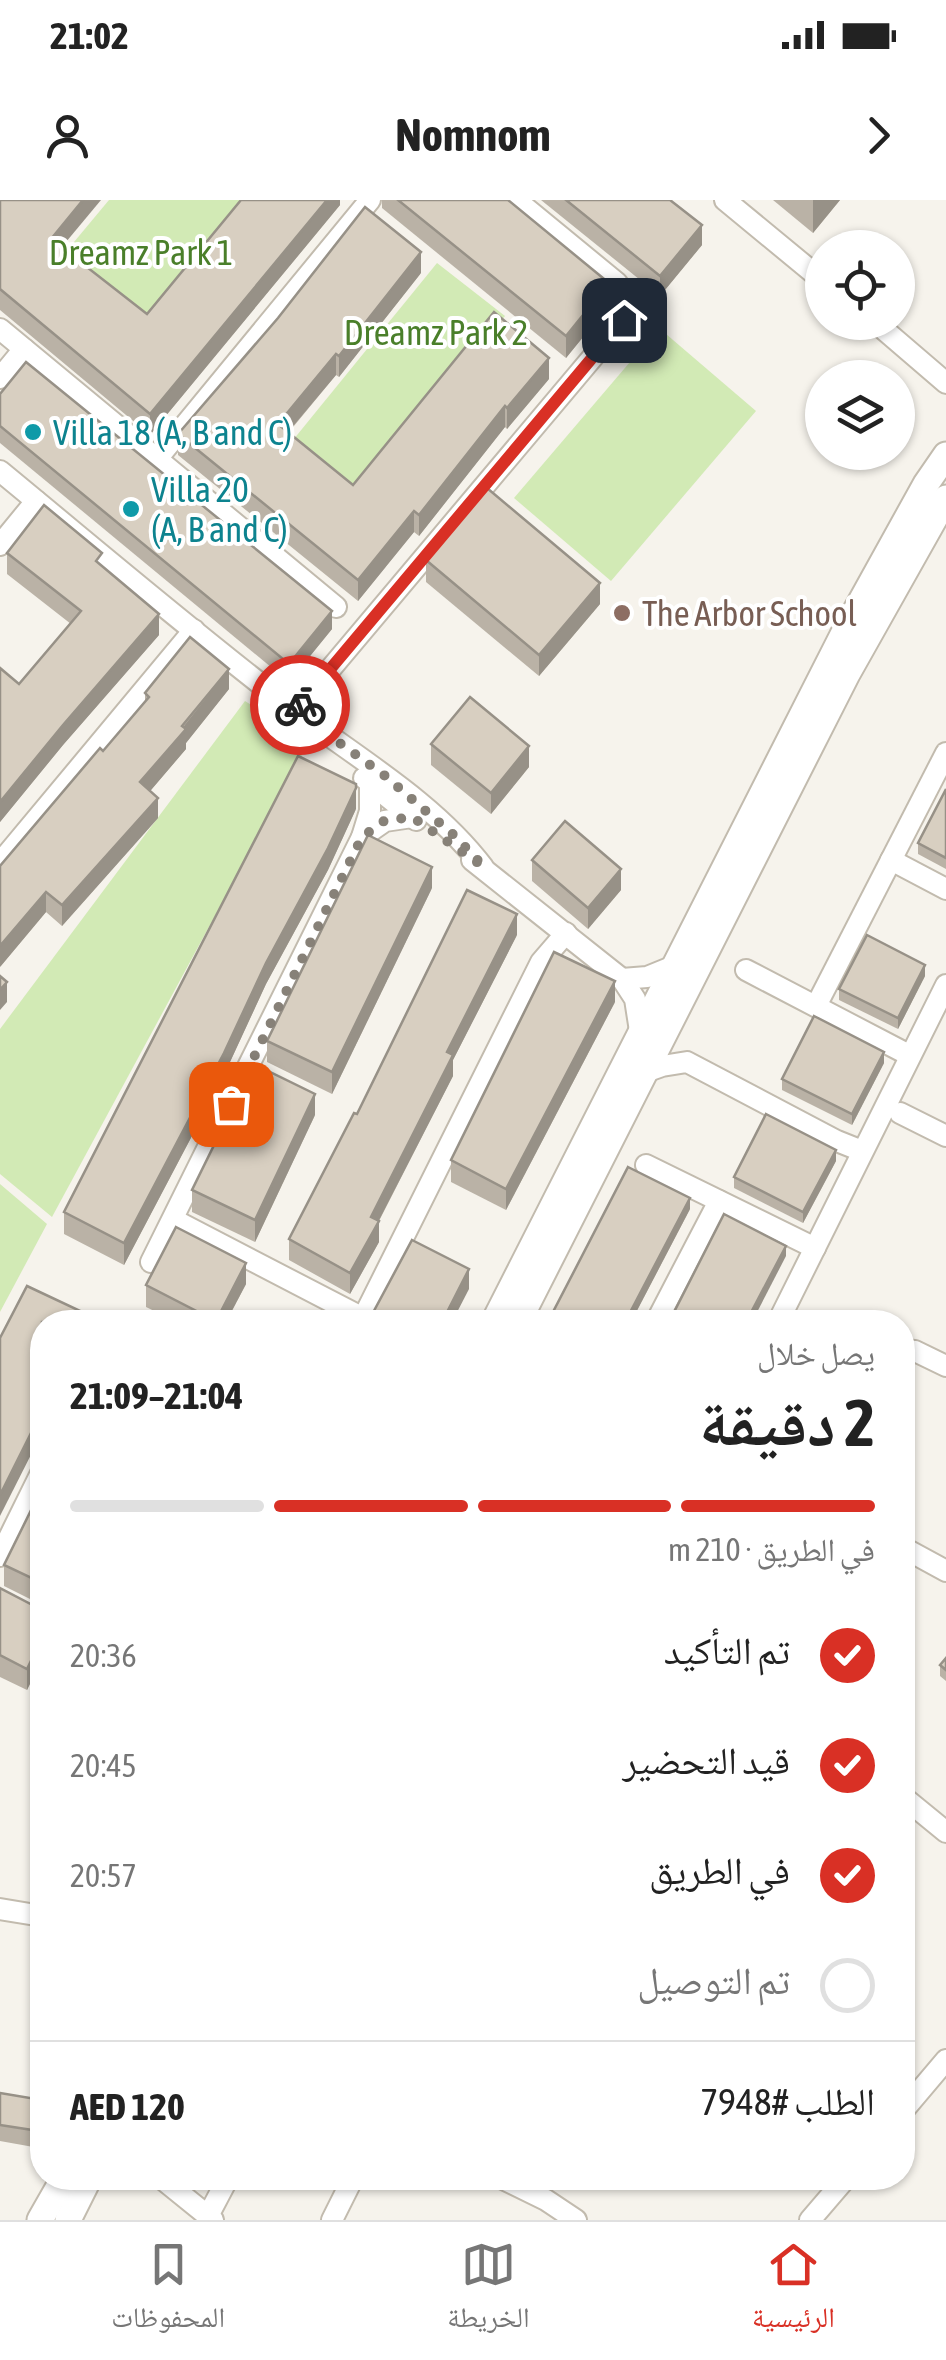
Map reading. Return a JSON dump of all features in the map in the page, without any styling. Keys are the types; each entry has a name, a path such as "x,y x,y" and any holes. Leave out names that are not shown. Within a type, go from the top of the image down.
{"street":[{"path":"157,459 370,200"},
{"path":"295,711 624,320 628,300 617,283 516,200"},
{"path":"725,200 805,266"},
{"path":"0,330 336,607"},
{"path":"897,340 945,380"},
{"path":"0,378 24,350"},
{"path":"500,1310 850,623 946,455"},
{"path":"0,470 295,711 392,782 456,837 484,867"},
{"path":"524,1310 847,674 946,498"},
{"path":"0,546 36,501"},
{"path":"0,863 194,630"},
{"path":"295,711 370,783 484,867 622,979 635,999 640,1031"},
{"path":"816,1006 946,753"},
{"path":"151,1262 362,837 370,811 370,783"},
{"path":"362,837 384,821 412,817"},
{"path":"891,860 946,889"},
{"path":"367,1310 541,962 566,933"},
{"path":"622,979 647,977 674,966"},
{"path":"746,970 909,1055"},
{"path":"784,1310 946,985"},
{"path":"672,1020 688,1062"},
{"path":"645,1072 688,1062 862,1152"},
{"path":"900,1113 946,1136"},
{"path":"646,1164 816,1248"},
{"path":"662,1310 719,1200"},
{"path":"174,1220 343,1310"},
{"path":"915,1351 946,1366"},
{"path":"0,1556 30,1495"},
{"path":"915,1554 946,1571"},
{"path":"915,1807 946,1832"},
{"path":"0,1909 30,1914"},
{"path":"915,2097 946,2060"},
{"path":"40,2220 57,2190"},
{"path":"68,2220 83,2190"},
{"path":"176,2190 210,2218 223,2190"},
{"path":"332,2220 347,2190"},
{"path":"525,2190 576,2220"},
{"path":"810,2220 835,2190"}],"green space":[{"name":"Dreamz Park 1","path":"109,200 250,200 149,324 64,254"},
{"name":"Dreamz Park 2","path":"437,263 505,316 357,494 289,445"},
{"path":"659,328 756,411 611,581 514,498"},
{"path":"245,701 309,742 52,1217 0,1174 0,1029"},
{"path":"0,1184 47,1224 0,1312"}],"building":[{"path":"0,200 83,200 51,239 147,314 241,200 327,200 150,414 0,289"},
{"path":"398,200 508,200 609,283 566,336"},
{"path":"566,200 670,200 702,225 660,276"},
{"path":"365,207 421,252 339,356 336,354 278,424 353,485 494,312 549,358 505,406 419,515 414,511 358,580 178,434 278,318"},
{"path":"26,362 332,611 289,664 0,426 0,394"},
{"path":"487,488 600,583 539,655 426,560"},
{"path":"44,505 102,553 96,561 159,614 0,802 0,668 19,684 81,611 7,553"},
{"path":"190,637 229,669 182,726 186,729 140,782 158,798 62,905 46,892 0,946 0,866 100,748 103,751 149,697 145,693"},
{"path":"470,697 529,746 491,793 431,744"},
{"path":"298,756 356,784 356,788 124,1243 64,1212"},
{"path":"946,789 946,858 918,843"},
{"path":"565,821 621,869 588,908 532,860"},
{"path":"368,835 432,867 332,1072 267,1041"},
{"path":"467,890 517,914 447,1052 453,1055 371,1217 379,1221 350,1273 289,1239 354,1113 357,1114"},
{"path":"867,935 925,965 898,1018 839,989"},
{"path":"554,952 615,981 506,1189 451,1160"},
{"path":"814,1016 884,1052 852,1114 782,1079"},
{"path":"254,1064 315,1094 255,1220 192,1190"},
{"path":"766,1114 836,1150 803,1212 734,1177"},
{"path":"628,1167 690,1198 631,1310 554,1310"},
{"path":"724,1214 786,1246 752,1310 675,1310"},
{"path":"176,1227 246,1263 222,1310 195,1310 146,1285"},
{"path":"412,1240 469,1269 448,1310 374,1310"},
{"path":"27,1286 78,1310 30,1310 30,1435 0,1495 0,1338"},
{"path":"30,1512 30,1577 4,1565"},
{"path":"0,1588 30,1604 30,1663 27,1669 0,1655"},
{"path":"0,2093 30,2098 30,2130 0,2125"}],"way so far":[{"path":"231,1104 362,837 384,821 412,817 484,867 456,837 384,775 295,711 300,705"}],"place":[{"name":"Villa 18 (A, B and C)","path":"33,432"},
{"name":"Villa 20 (A, B and C)","path":"131,509"},
{"name":"The Arbor School","path":"622,613"}],"route":[{"path":"300,705 624,320"}]}
